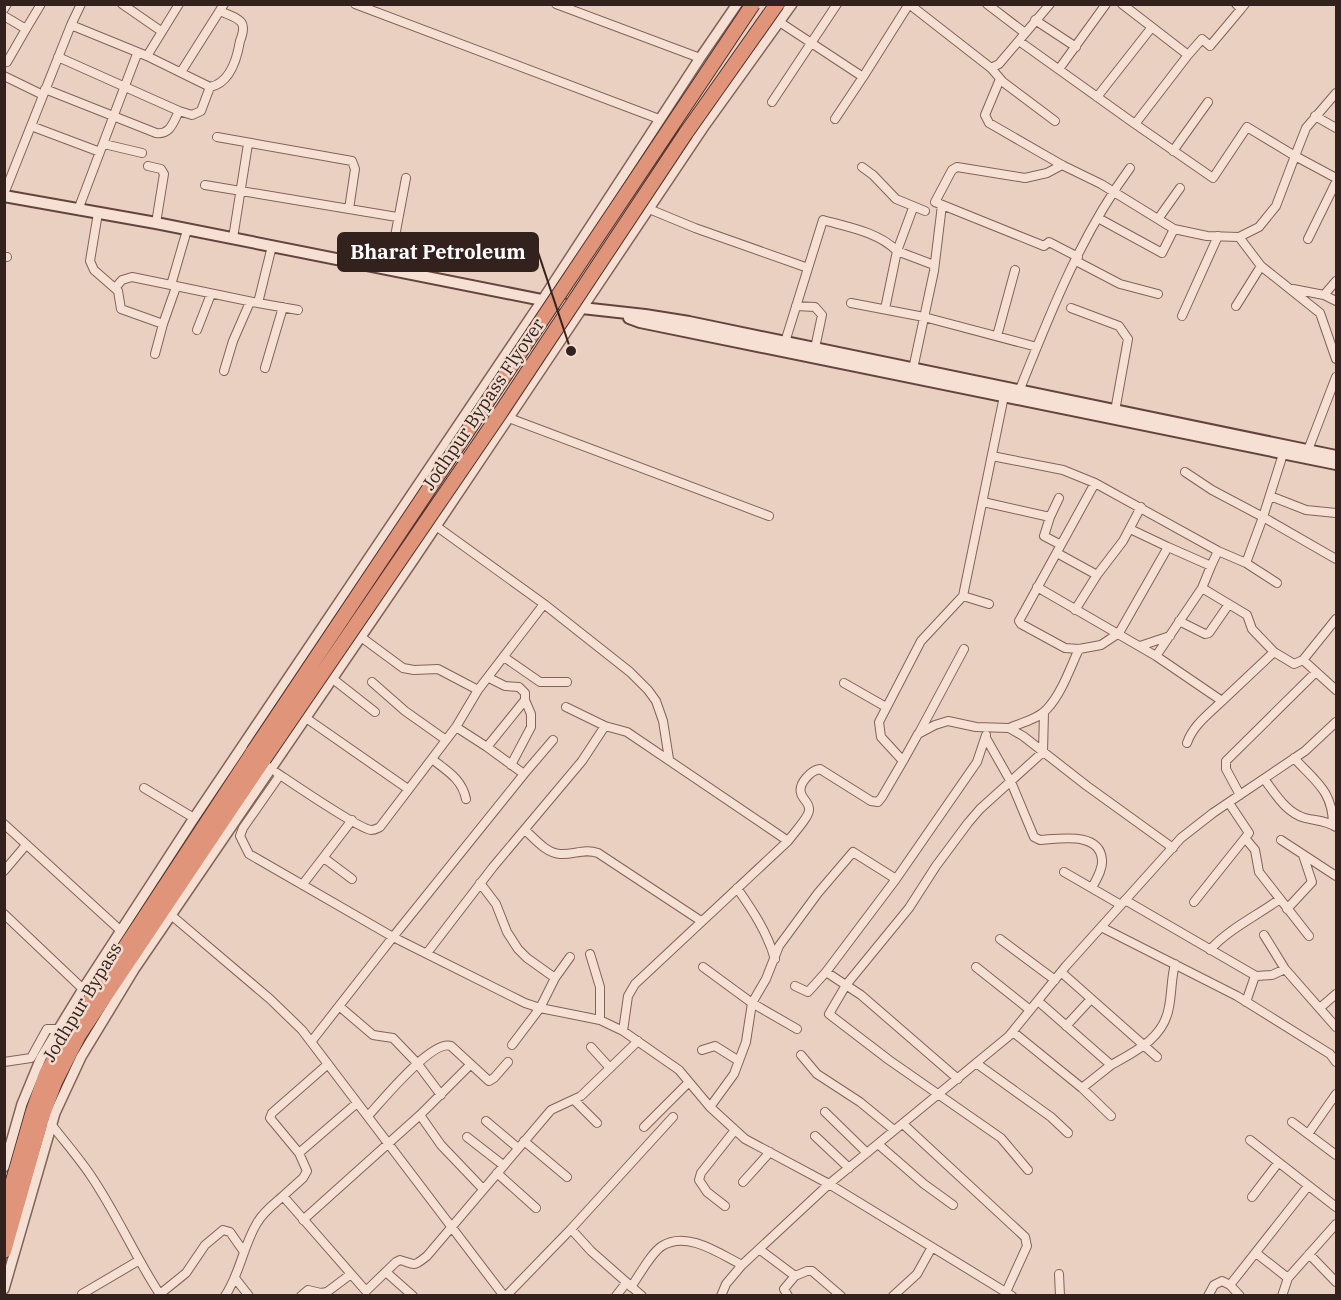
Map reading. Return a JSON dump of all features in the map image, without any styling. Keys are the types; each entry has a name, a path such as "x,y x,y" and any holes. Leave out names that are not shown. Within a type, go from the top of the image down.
{"highway":[{"name":"Jodhpur Bypass Flyover","path":"263,760 753,4"},
{"name":"Jodhpur Bypass Flyover","path":"235,791 263,760 507,403 674,152 777,4"},
{"path":"229,766 235,791 261,783"},
{"name":"Jodhpur Bypass","path":"4,1212 46,1074 73,1027 235,791"},
{"name":"Jodhpur Bypass","path":"4,1251 42,1117 55,1082 79,1035 235,791"}],"main road":[{"path":"4,195 582,308 667,319 815,348 1017,395 1336,464"},
{"path":"614,313 640,322 1004,396 1017,395 1115,411 1336,456"}],"street":[{"path":"4,9 7,4"},
{"path":"5,63 41,4"},
{"path":"4,195 81,4"},
{"path":"122,4 161,31"},
{"path":"147,56 179,4"},
{"path":"355,4 659,119"},
{"path":"556,4 700,58"},
{"path":"4,1167 22,1104 41,1058 84,989 194,818 543,299 659,119 737,4"},
{"path":"4,1289 55,1113 81,1057 135,968 261,783 263,760 306,718 705,125 781,23 792,4"},
{"path":"772,102 837,4"},
{"path":"835,119 909,4 1055,121"},
{"path":"987,4 1025,33"},
{"path":"991,68 999,64 1050,4"},
{"path":"1059,69 1106,4"},
{"path":"1122,4 1188,55"},
{"path":"1135,124 1202,39 1210,46 1240,6"},
{"path":"71,25 137,54 147,56 210,87 221,83 233,66 243,27 240,20 222,8 181,72"},
{"path":"4,16 26,29"},
{"path":"1035,20 1076,47"},
{"path":"781,23 863,77"},
{"path":"1097,97 1152,27"},
{"path":"1019,40 1213,178 1247,126 1336,180 1308,239"},
{"path":"78,210 137,54"},
{"path":"58,57 192,115 201,111 210,87"},
{"path":"4,76 160,134 170,129 179,111"},
{"path":"1000,79 985,115 987,121 1062,165 1113,191 1174,229 1207,236 1239,237 1259,227 1276,206 1306,128 1336,93"},
{"path":"1173,151 1208,102"},
{"path":"1315,116 1336,128"},
{"path":"31,126 102,148 142,153"},
{"path":"217,137 352,161 355,169 349,209"},
{"path":"233,238 249,144"},
{"path":"1062,165 1047,173 1025,178 957,166 952,170 935,202 1044,246 1048,242 1120,284 1158,294"},
{"path":"148,166 161,169 164,174 156,223"},
{"path":"861,167 873,175 888,193 913,208 925,211"},
{"path":"1017,395 1052,307 1113,191 1130,168"},
{"path":"393,247 406,178"},
{"path":"205,185 398,217"},
{"path":"1158,219 1180,188"},
{"path":"913,369 934,265 942,205"},
{"path":"885,309 897,250 913,208"},
{"path":"649,209 695,228 808,268"},
{"path":"98,213 90,261 94,270 116,287 121,309 163,324"},
{"path":"1098,218 1162,253 1174,229"},
{"path":"784,342 823,220 884,240 897,250 934,265"},
{"path":"155,354 187,230"},
{"path":"1182,316 1218,236"},
{"path":"1239,237 1261,266 1320,313 1336,359"},
{"path":"224,371 233,341 254,302 272,246"},
{"path":"1236,306 1261,266"},
{"path":"998,336 1015,270"},
{"path":"116,287 122,280 132,277 298,310"},
{"path":"1324,295 1336,281"},
{"path":"1292,289 1324,295 1336,301"},
{"path":"197,330 211,294"},
{"path":"851,303 924,317 1037,347"},
{"path":"796,306 815,307 822,315 815,348"},
{"path":"265,368 283,308"},
{"path":"1071,308 1119,326 1128,339 1115,411"},
{"path":"1308,450 1336,377"},
{"path":"903,761 881,737 879,722 921,641 963,596 1004,396"},
{"path":"508,418 769,516"},
{"path":"1246,563 1283,454"},
{"path":"992,456 1063,470 1095,483 1218,551 1246,563 1277,583"},
{"path":"1185,472 1212,490 1336,560"},
{"path":"1095,483 1019,621 1021,624 1056,644 1079,649 1101,645 1119,633 1168,547"},
{"path":"1270,496 1306,510 1336,513"},
{"path":"1059,498 1044,536 1097,575"},
{"path":"983,502 1050,516"},
{"path":"1075,610 1130,529 1141,507"},
{"path":"436,526 544,604 630,672 656,701 663,721 669,759"},
{"path":"1130,529 1211,566"},
{"path":"1156,656 1202,588 1218,551"},
{"path":"1037,587 1119,633 1222,701"},
{"path":"1202,588 1247,615 1252,629 1274,652 1294,664 1303,660 1336,619"},
{"path":"963,596 989,604"},
{"path":"263,760 280,775 352,820 370,830 375,830 447,740 478,690 544,604"},
{"path":"1179,621 1205,634 1209,633 1229,604"},
{"path":"1140,646 1170,636"},
{"path":"361,637 403,668 438,669 478,690"},
{"path":"623,1031 628,996 635,984 788,841 809,812 801,788 812,771 820,769 874,802 880,800 964,649"},
{"path":"918,734 948,721 988,728 1009,728 1025,722 1044,711 1055,698 1079,649"},
{"path":"1187,743 1196,726 1274,652"},
{"path":"504,657 540,682 567,682"},
{"path":"1303,660 1336,690"},
{"path":"1240,795 1226,768 1226,761 1316,672"},
{"path":"489,678 505,686 523,689 531,714 531,727 511,765"},
{"path":"333,679 375,712"},
{"path":"372,682 405,711 447,740"},
{"path":"844,683 886,707"},
{"path":"487,747 525,700"},
{"path":"566,707 605,726 627,732 788,841"},
{"path":"1028,1170 1001,1138 889,1060 829,1014 846,985 909,908 968,823 980,809 1043,752 1044,711"},
{"path":"306,718 408,789"},
{"path":"721,1296 726,1284 742,1264 829,1184 1013,1032 1054,980 1182,838 1294,758 1336,722"},
{"path":"427,953 480,883 582,761 605,726"},
{"path":"456,727 524,774"},
{"path":"795,986 808,992 826,972 896,879 977,762 988,728"},
{"path":"1009,728 1173,848"},
{"path":"986,738 1011,782 1034,837 1040,840 1077,838 1086,840 1098,851 1102,859 1101,868 1092,888"},
{"path":"311,1042 553,740"},
{"path":"1294,758 1330,800 1335,826"},
{"path":"432,759 457,779 464,788 466,799"},
{"path":"280,775 243,828 240,836 249,854 393,937 525,1003 600,1020 623,1031 679,1070 710,1107 745,1139 829,1184 1009,1294 1027,1246 1025,1237 903,1124"},
{"path":"1264,779 1295,814 1327,821 1335,826"},
{"path":"144,788 194,818"},
{"path":"1194,902 1249,832 1229,803"},
{"path":"303,884 352,820"},
{"path":"4,824 121,931"},
{"path":"525,830 554,853 590,850 598,853 701,921"},
{"path":"1245,838 1255,850 1259,872 1309,936"},
{"path":"1281,840 1336,876"},
{"path":"4,871 26,845"},
{"path":"710,1107 734,1074 746,1042 752,1003 766,979 779,946 811,902 853,852 896,879"},
{"path":"1287,909 1312,882 1304,855"},
{"path":"324,858 352,879"},
{"path":"1064,872 1256,976 1272,975 1286,969"},
{"path":"480,883 496,904 507,932 518,949 555,978"},
{"path":"737,888 760,923 775,959"},
{"path":"1210,950 1224,936 1280,899"},
{"path":"4,914 84,989"},
{"path":"171,915 294,1021 505,1296 571,1229 674,1117"},
{"path":"1101,927 1246,1002 1330,1054 1336,1062"},
{"path":"1264,935 1286,969 1336,1027"},
{"path":"1000,939 1054,980"},
{"path":"590,954 600,987 600,1020"},
{"path":"512,1045 540,1008 555,978 570,957"},
{"path":"1082,1088 1111,1065 1145,1047 1163,1026 1167,1016 1171,978 1175,964"},
{"path":"703,967 752,1003 797,1029"},
{"path":"976,967 1030,1010"},
{"path":"826,972 861,995 958,1079"},
{"path":"1061,972 1157,1057"},
{"path":"1246,1002 1256,976"},
{"path":"1321,1007 1336,994"},
{"path":"1066,1026 1091,999"},
{"path":"1038,1001 1111,1065"},
{"path":"339,1006 373,1035 391,1037 417,1063 441,1095"},
{"path":"4,1062 31,1058 47,1029 59,1029"},
{"path":"1013,1032 1082,1088 1111,1116"},
{"path":"283,1196 367,1293 400,1260 408,1264 418,1263 452,1227 551,1110 574,1100 638,1041"},
{"path":"368,1116 417,1063 447,1045 451,1046 487,1080 491,1081 508,1062"},
{"path":"702,1050 715,1046 739,1061"},
{"path":"591,1047 610,1068"},
{"path":"801,1054 817,1074 869,1108 894,1130"},
{"path":"976,1063 1068,1133"},
{"path":"225,1296 235,1278 258,1221 303,1178 307,1171 299,1154 270,1118 272,1113 328,1064"},
{"path":"303,1220 420,1115 470,1065"},
{"path":"644,1127 689,1082"},
{"path":"1308,1134 1336,1094"},
{"path":"574,1100 597,1123"},
{"path":"299,1154 357,1103"},
{"path":"825,1112 867,1153"},
{"path":"420,1115 441,1145 483,1189"},
{"path":"486,1121 567,1177"},
{"path":"1292,1122 1336,1155"},
{"path":"51,1124 91,1176 117,1219 138,1261 160,1295 186,1273 205,1245 224,1230 230,1232 244,1252"},
{"path":"725,1206 707,1192 699,1180 701,1173 735,1130"},
{"path":"815,1136 849,1168"},
{"path":"467,1137 503,1165"},
{"path":"1250,1140 1336,1206"},
{"path":"878,1144 924,1184 953,1205"},
{"path":"743,1182 770,1152"},
{"path":"1252,1197 1278,1163"},
{"path":"497,1173 536,1208"},
{"path":"1230,1285 1308,1186"},
{"path":"1282,1296 1288,1278 1336,1227"},
{"path":"571,1229 591,1251 642,1296"},
{"path":"616,1296 629,1285 662,1246 671,1242 696,1243 742,1264"},
{"path":"893,1296 917,1274 932,1247"},
{"path":"759,1249 795,1276"},
{"path":"1256,1253 1288,1278"},
{"path":"1310,1254 1336,1282"},
{"path":"82,1294 138,1261"},
{"path":"788,1296 784,1289 795,1276 807,1271 812,1271 841,1296"},
{"path":"386,1272 413,1296"},
{"path":"301,1296 308,1290 327,1292 351,1274"},
{"path":"1059,1274 1060,1296"},
{"path":"235,1278 249,1296"},
{"path":"1208,1296 1218,1281 1230,1285 1240,1296"}],"place":[{"name":"Bharat Petroleum","path":"571,351"}]}
